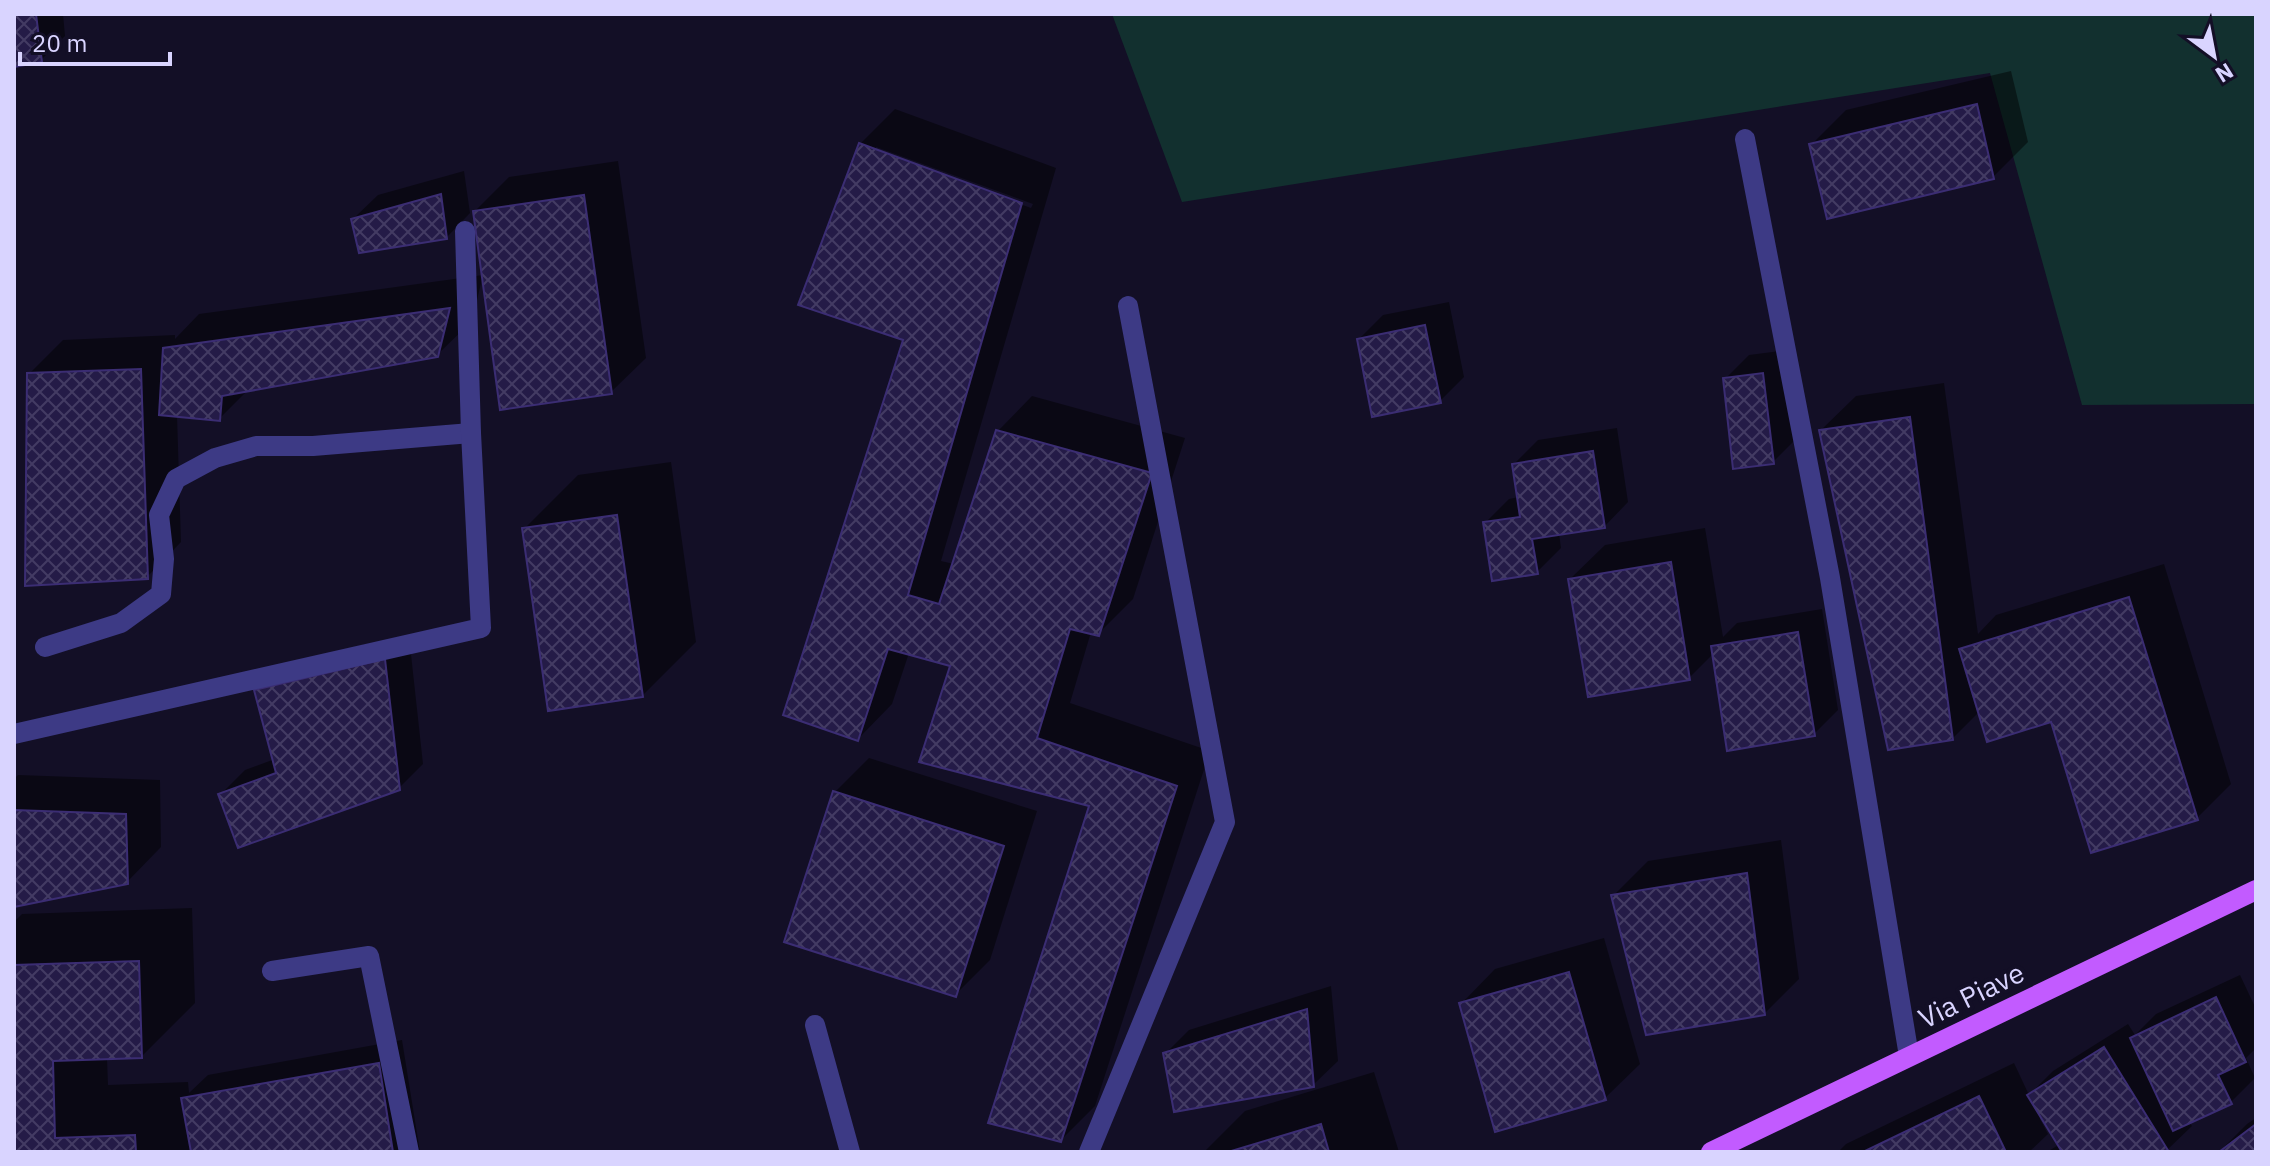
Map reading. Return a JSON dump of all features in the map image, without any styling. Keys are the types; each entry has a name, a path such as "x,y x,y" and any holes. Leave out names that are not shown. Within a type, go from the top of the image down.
{"main road":[{"name":"Via Piave","path":"1711,1152 2256,890"}],"lane":[{"path":"1745,139 1830,578 1909,1056"},
{"path":"14,734 481,628 465,231"},
{"path":"1089,1152 1225,822 1128,306"},
{"path":"45,647 121,623 161,594 164,559 159,515 176,479 215,458 256,446 313,446 471,433"},
{"path":"272,971 369,956 409,1152"},
{"path":"815,1025 850,1152"}],"green space":[{"path":"1112,14 2256,14 2256,404 2082,405 1990,73 1182,202"}],"building":[{"path":"14,14 36,14 42,62 14,67"},
{"path":"1977,104 1994,179 1827,219 1809,144"},
{"path":"859,143 1022,203 908,595 939,604 996,430 1152,473 1099,636 1070,629 1037,738 1177,786 1061,1142 988,1123 1089,806 919,762 950,666 888,649 858,741 783,715 903,340 798,305"},
{"path":"441,194 447,239 359,253 351,219"},
{"path":"584,195 612,394 500,410 473,211"},
{"path":"450,308 438,357 222,396 220,421 159,415 163,348"},
{"path":"1425,325 1441,403 1372,417 1357,339"},
{"path":"141,369 148,579 25,586 27,373"},
{"path":"1763,373 1774,464 1733,469 1723,378"},
{"path":"1910,417 1953,740 1888,750 1819,430"},
{"path":"1593,451 1605,528 1532,539 1538,574 1492,581 1483,522 1520,517 1512,464"},
{"path":"617,515 643,697 548,711 522,528"},
{"path":"1671,562 1690,680 1588,697 1568,579"},
{"path":"2129,597 2198,820 2091,853 2051,722 1987,742 1959,649"},
{"path":"1798,632 1815,736 1727,751 1711,646"},
{"path":"385,659 400,790 238,848 218,794 276,773 254,690"},
{"path":"833,791 1004,846 956,997 784,942"},
{"path":"14,810 126,814 128,884 14,907"},
{"path":"1747,873 1765,1015 1646,1035 1611,895"},
{"path":"139,961 142,1058 53,1061 55,1138 135,1135 136,1152 14,1152 14,965"},
{"path":"1569,972 1606,1100 1495,1132 1459,1003"},
{"path":"2216,997 2246,1062 2218,1075 2232,1104 2173,1131 2130,1038"},
{"path":"1307,1009 1314,1087 1174,1112 1163,1053"},
{"path":"2104,1047 2169,1152 2062,1152 2027,1095"},
{"path":"379,1063 393,1152 191,1152 181,1098"},
{"path":"1979,1096 2006,1152 1863,1152"},
{"path":"1321,1124 1329,1152 1228,1152"},
{"path":"2256,1124 2256,1152 2219,1152"}]}
